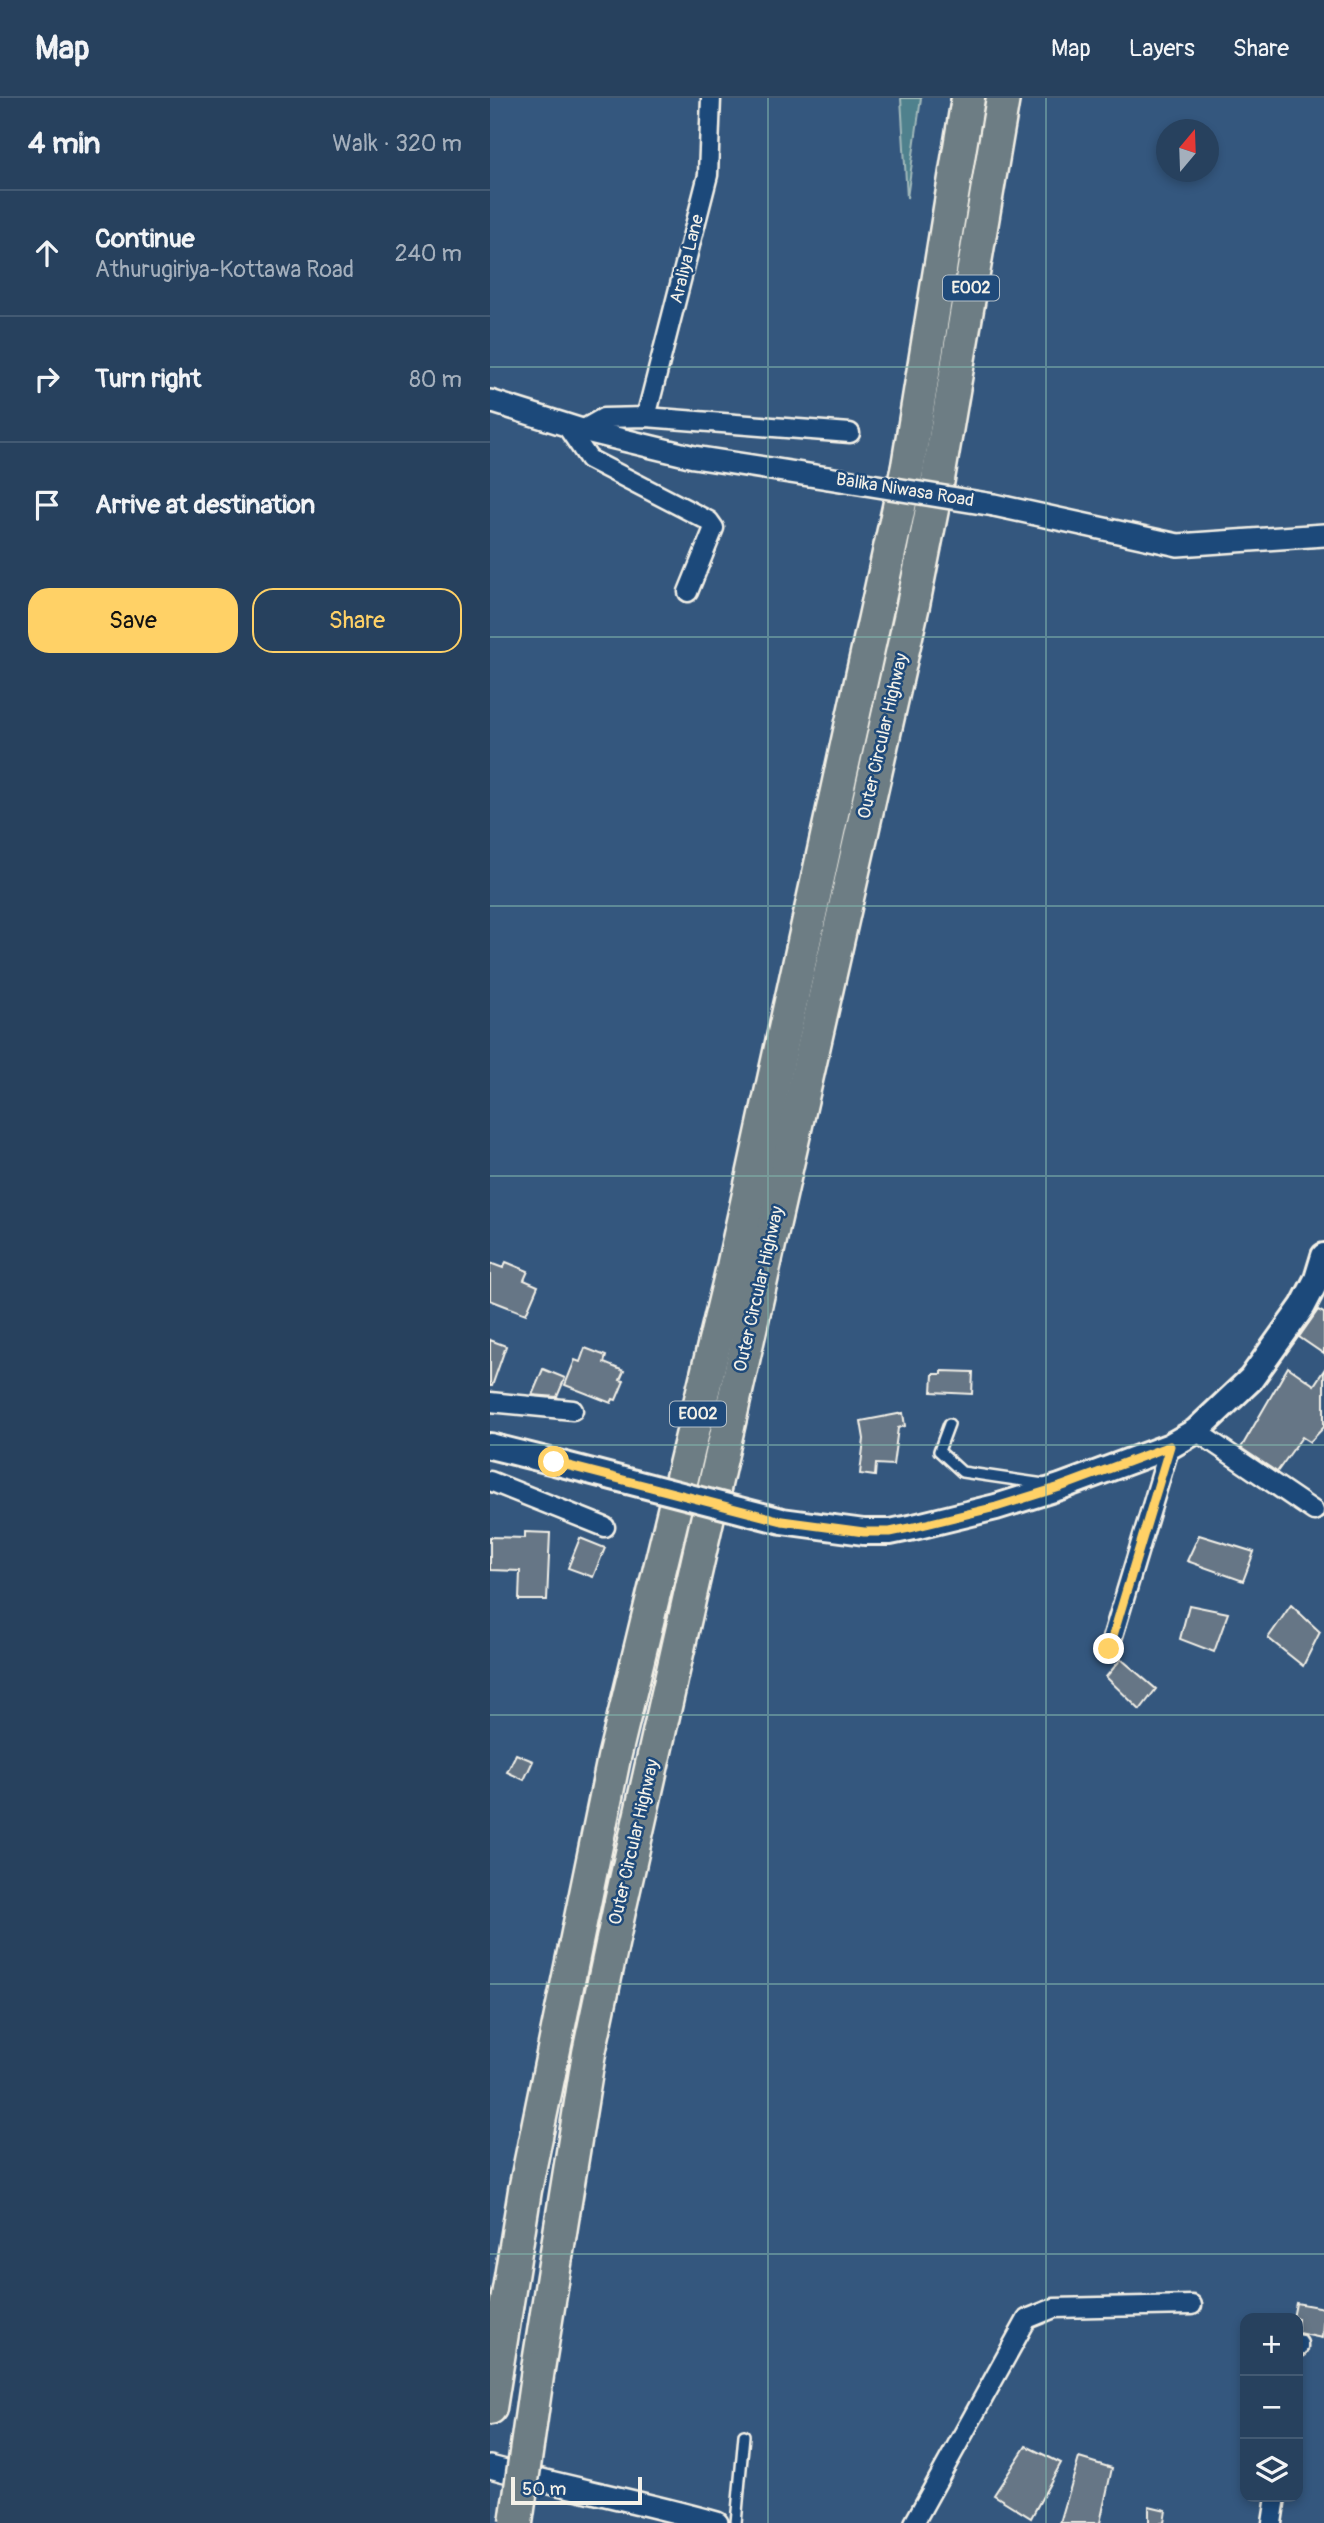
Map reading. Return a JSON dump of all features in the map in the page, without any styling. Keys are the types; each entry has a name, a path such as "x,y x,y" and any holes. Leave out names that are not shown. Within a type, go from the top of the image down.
{"highway":[{"name":"Outer Circular Highway","path":"490,2409 525,2190 614,1758 733,1267 908,466 968,98"},
{"name":"Outer Circular Highway","path":"516,2523 589,2053 913,605 1003,98"}],"main road":[{"path":"490,1446 782,1521 864,1532 890,1532 996,1507 1060,1487 1170,1446 1196,1431 1251,1379 1290,1325 1322,1271"}],"street":[{"name":"Araliya Lane","path":"646,417 708,175 711,98"},
{"name":"Balika Niwasa Road","path":"490,401 574,427 694,457 994,505 1178,545 1324,535"},
{"path":"688,592 714,527 709,521 589,458 574,427 603,418 646,417 850,433"},
{"path":"490,1402 573,1410"},
{"path":"1196,1431 1314,1511"},
{"path":"1109,1649 1170,1446"},
{"path":"490,1481 605,1527"},
{"path":"915,2523 1027,2319 1054,2308 1192,2305"},
{"path":"490,2467 717,2523"},
{"path":"1272,2523 1275,2502"}],"lane":[{"path":"949,1424 939,1451 962,1472 1060,1487"},
{"path":"736,2523 744,2435"}],"green space":[{"path":"901,98 921,98 907,198"}],"building":[{"path":"506,1262 528,1271 524,1280 538,1286 526,1314 490,1300 490,1263 503,1268"},
{"path":"1318,1310 1324,1313 1324,1354 1299,1337"},
{"path":"490,1340 506,1346 492,1386 490,1386"},
{"path":"585,1348 606,1356 604,1363 624,1371 620,1380 624,1381 616,1400 613,1399 611,1403 565,1385 575,1360 580,1362"},
{"path":"1288,1367 1314,1385 1324,1370 1324,1427 1310,1442 1302,1437 1277,1472 1241,1448"},
{"path":"543,1369 565,1378 557,1397 532,1395"},
{"path":"942,1371 973,1372 972,1394 932,1392 933,1374 942,1374"},
{"path":"903,1413 905,1426 898,1428 893,1465 876,1464 875,1476 860,1474 864,1439 861,1421"},
{"path":"525,1532 550,1533 547,1600 519,1600 520,1571 490,1570 490,1537 525,1538"},
{"path":"1199,1535 1254,1552 1243,1581 1187,1561"},
{"path":"580,1538 605,1548 593,1577 568,1568"},
{"path":"1189,1605 1228,1613 1214,1652 1180,1639"},
{"path":"1291,1605 1320,1632 1303,1666 1268,1638"},
{"path":"1121,1659 1156,1689 1140,1710 1106,1677"},
{"path":"516,1754 533,1761 524,1780 507,1772"},
{"path":"1296,2303 1324,2308 1322,2338 1303,2334 1303,2313 1294,2313"},
{"path":"1026,2446 1061,2463 1031,2518 994,2495"},
{"path":"1079,2458 1112,2468 1100,2523 1060,2523"},
{"path":"1149,2506 1166,2510 1164,2523 1149,2523"}],"route":[{"path":"554,1462 782,1521 864,1532 890,1532 996,1507 1060,1487 1170,1446 1109,1649"}]}
